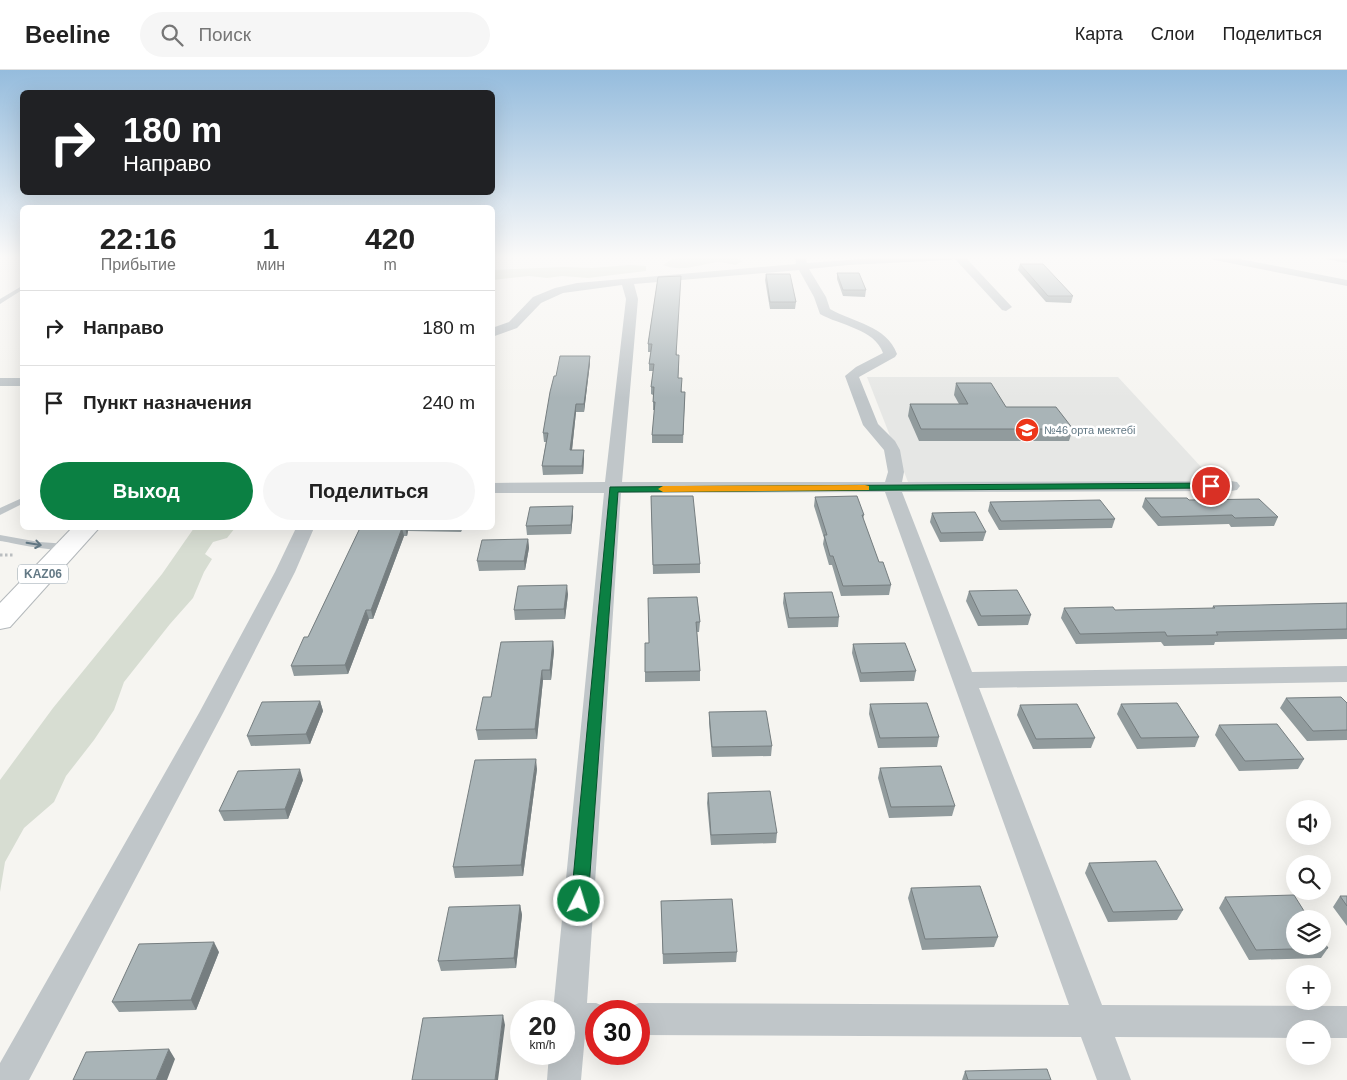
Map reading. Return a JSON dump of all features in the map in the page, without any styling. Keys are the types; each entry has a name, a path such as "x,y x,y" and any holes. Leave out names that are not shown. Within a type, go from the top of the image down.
{"highway":[{"name":"KАZ06","path":"0,620 84,530"}],"street":[{"path":"495,332 513,325 533,304"},
{"path":"564,1080 583,1019 613,489 631,304"},
{"path":"822,304 824,311 831,316 877,335 885,342 889,349 890,354 885,358 858,370 852,376 853,382 871,425 889,444 892,450 896,472 892,488 1114,1080"},
{"path":"0,382 20,382"},
{"path":"495,488 1231,486"},
{"path":"10,1080 211,713 285,572 304,530"},
{"path":"965,680 1347,674"},
{"path":"650,1020 1347,1022"}],"lane":[{"path":"0,512 20,502"},
{"path":"0,538 39,545 68,547"}],"shaded area":[{"name":"№46 орта мектебі","path":"867,377 1118,377 1215,482 908,482"},
{"path":"193,530 233,530 227,538 213,542 205,554 212,559 193,598 124,682 114,710 66,776 54,802 24,828 5,862 0,892 0,780 53,708 162,574"}],"building":[{"path":"654,304 679,304 676,355 679,355 678,378 682,378 681,392 685,392 683,435 652,435 655,402 653,402 654,387 651,387 654,364 649,364 652,344 648,344"},
{"path":"560,356 590,356 584,404 576,404 570,450 584,450 582,466 542,466 548,433 543,433 550,392"},
{"path":"956,383 991,383 1006,407 1056,407 1073,429 921,429 910,404 968,404"},
{"path":"651,496 693,496 700,564 653,565"},
{"path":"857,496 879,562 883,562 891,585 843,586 833,556 830,556 824,535 827,535 815,497"},
{"path":"1145,498 1187,498 1189,500 1259,499 1278,517 1235,518 1232,515 1161,517"},
{"path":"1100,500 1115,519 1001,521 990,502"},
{"path":"573,506 571,525 526,526 530,507"},
{"path":"975,512 986,532 941,533 932,513"},
{"path":"359,530 401,530 371,610 366,610 345,665 291,666 304,637 308,637"},
{"path":"528,539 524,561 477,561 482,540"},
{"path":"567,585 564,609 514,610 518,586"},
{"path":"1017,590 1031,615 981,616 969,591"},
{"path":"832,592 839,617 789,618 784,593"},
{"path":"697,597 700,622 696,622 700,671 645,672 645,643 649,643 648,598"},
{"path":"1347,603 1347,629 1216,632 1218,635 1167,636 1165,632 1080,634 1064,608 1113,607 1115,610"},
{"path":"553,641 550,670 542,670 535,729 476,730 483,697 491,697 501,642"},
{"path":"905,643 916,671 861,673 853,644"},
{"path":"1341,697 1347,703 1347,730 1313,731 1286,698"},
{"path":"320,701 306,734 247,736 262,702"},
{"path":"927,703 939,737 880,738 870,704"},
{"path":"1177,703 1199,737 1141,738 1121,704"},
{"path":"1077,704 1095,738 1036,739 1020,705"},
{"path":"766,711 772,746 712,747 709,712"},
{"path":"1277,724 1304,759 1245,761 1219,725"},
{"path":"536,759 521,865 453,867 475,760"},
{"path":"941,766 955,806 891,807 880,768"},
{"path":"300,769 285,809 219,811 238,771"},
{"path":"770,791 777,833 711,835 708,793"},
{"path":"1156,861 1183,910 1113,912 1089,863"},
{"path":"980,886 998,937 925,939 911,888"},
{"path":"1286,895 1286,900 1297,900 1303,910 1286,910 1286,949 1256,950 1225,897"},
{"path":"1340,896 1347,896 1347,906"},
{"path":"732,899 737,952 663,954 661,901"},
{"path":"520,905 514,958 438,961 449,907"},
{"path":"214,942 191,1000 112,1002 139,944"},
{"path":"503,1015 495,1080 412,1080 423,1018"},
{"path":"169,1049 156,1080 73,1080 86,1052"},
{"path":"1047,1069 1051,1080 968,1080 965,1071"}],"slow traffic":[{"path":"663,489 865,488"}],"place":[{"name":"№46 орта мектебі","path":"1027,430"}],"route":[{"path":"579,901 613,489 1211,486"}]}
